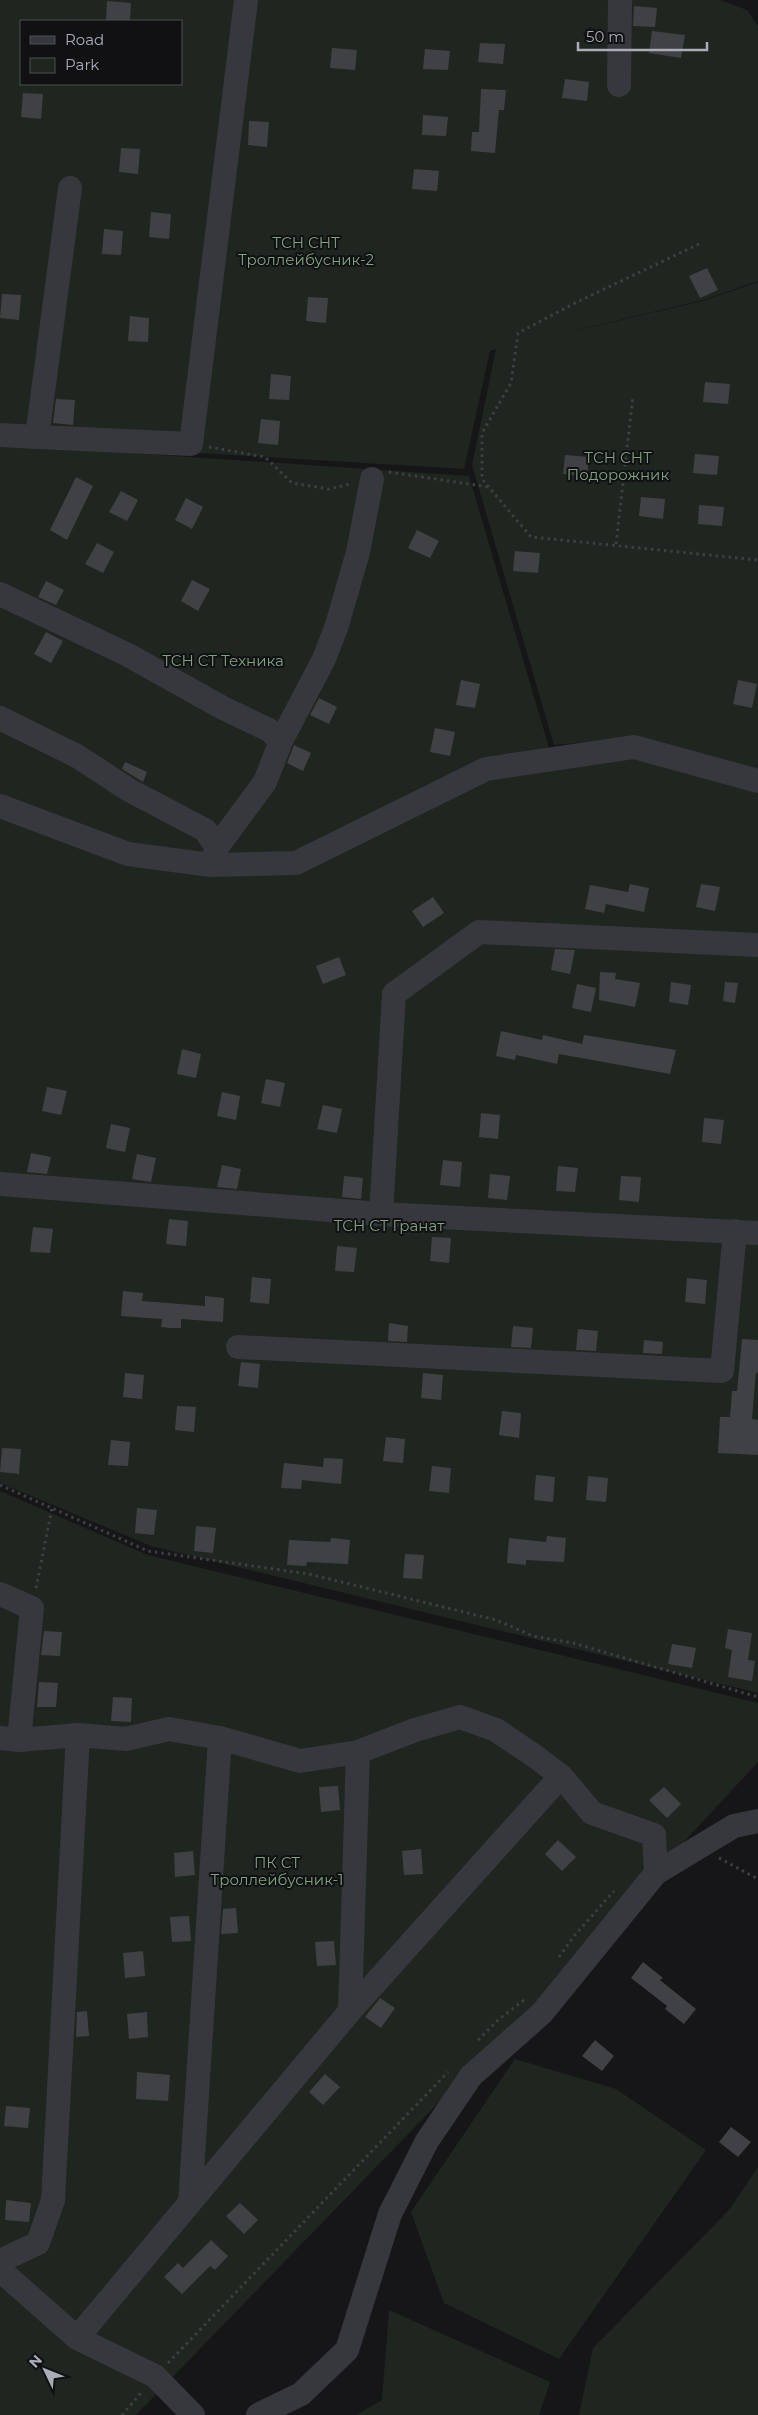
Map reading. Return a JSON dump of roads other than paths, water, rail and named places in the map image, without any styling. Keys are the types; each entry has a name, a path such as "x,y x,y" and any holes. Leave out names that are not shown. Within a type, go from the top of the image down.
{"street":[{"path":"0,435 191,444 246,0"},
{"path":"619,85 620,0"},
{"path":"36,437 70,188"},
{"path":"214,856 265,782 280,741 324,659 337,625 358,552 372,479"},
{"path":"0,594 128,655 223,708 269,730 280,741"},
{"path":"0,718 77,756 130,790 205,830 214,856"},
{"path":"0,806 128,854 214,856 296,863 486,769 634,747 758,781"},
{"path":"381,1214 394,994 479,932 758,945"},
{"path":"0,1184 381,1214 746,1232 722,1372 238,1347"},
{"path":"0,1594 32,1608 10,1739 78,1735 126,1739 168,1729 220,1738 300,1761 358,1752 415,1730 460,1717 496,1730 561,1776 592,1813 654,1835 656,1873"},
{"path":"0,2261 38,2243 53,2200 78,1735"},
{"path":"190,2204 220,1738"},
{"path":"350,2011 358,1752"},
{"path":"76,2338 350,2011 561,1776"},
{"path":"258,2415 301,2394 347,2350 390,2214 428,2141 471,2076 542,2013 656,1873 734,1826 758,1821"},
{"path":"0,2270 76,2338 155,2376 193,2415"}],"park label":[{"name":"ТСН СНТ Троллейбусник-2","path":"306,250"},
{"name":"ТСН СНТ Подорожник","path":"618,466"},
{"name":"ТСН СТ Техника","path":"223,660"},
{"name":"ТСН СТ Гранат","path":"389,1225"},
{"name":"ПК СТ Троллейбусник-1","path":"277,1870"}]}
